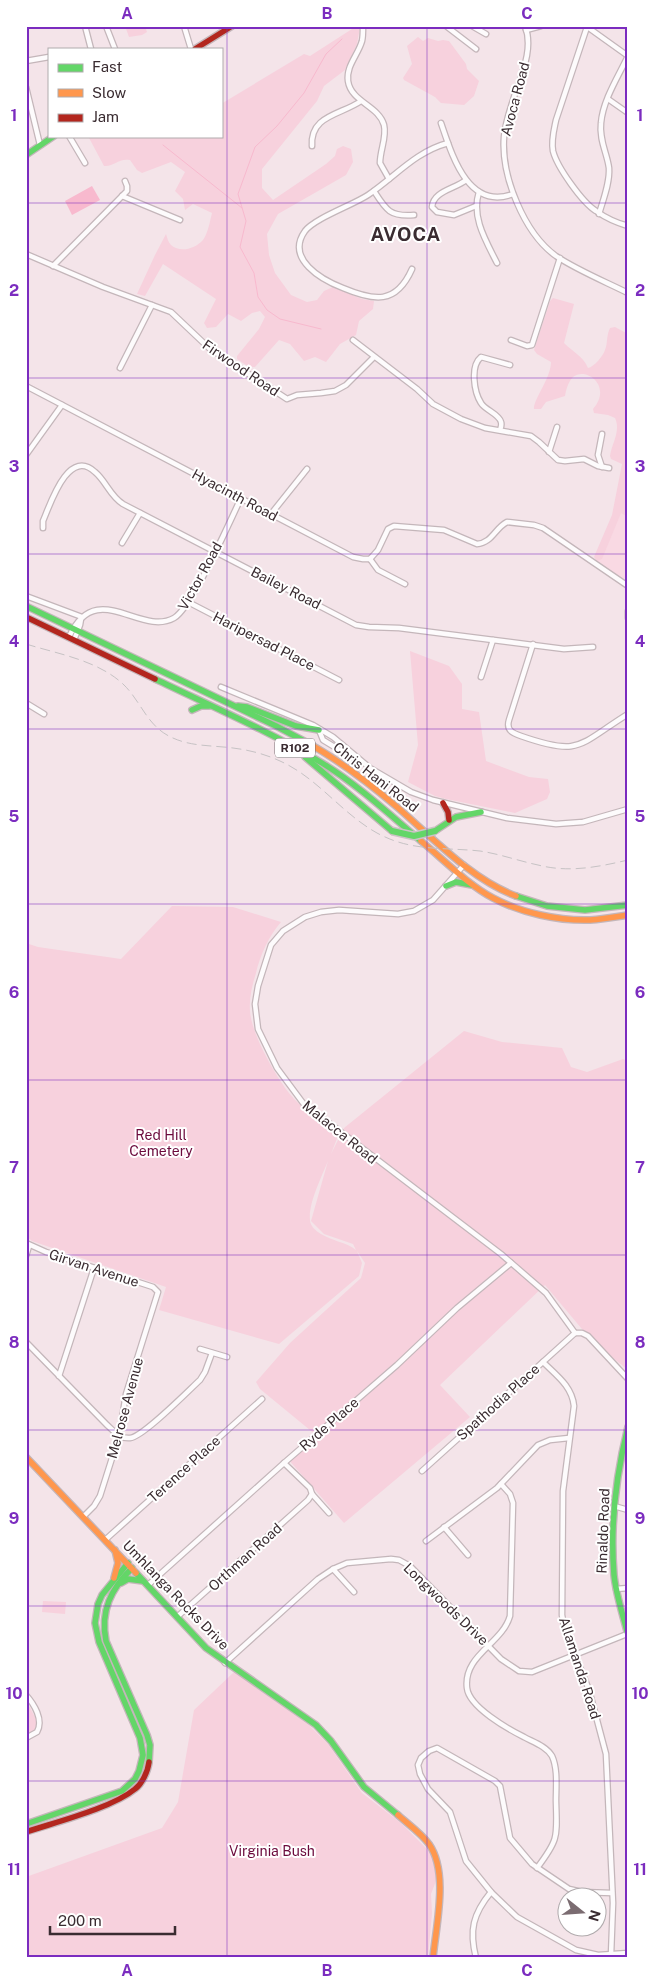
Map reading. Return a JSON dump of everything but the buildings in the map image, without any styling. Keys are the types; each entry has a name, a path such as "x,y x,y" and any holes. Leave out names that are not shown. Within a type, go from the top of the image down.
{"main road":[{"path":"195,48 232,26"},
{"path":"26,155 51,138"},
{"name":"Chris Hani Road","path":"26,606 276,726 332,757 366,781 464,865 488,882 510,894 550,906 598,910 628,905"},
{"name":"Chris Hani Road","path":"26,617 296,748 323,764 355,786 473,886 493,898 514,907 552,917 589,920 628,915"},
{"path":"230,704 248,707 296,726 319,730"},
{"path":"192,710 201,706 210,706"},
{"path":"296,748 392,831 410,836 422,836 435,831 449,820 463,814 481,812"},
{"path":"443,803 448,812 449,820"},
{"path":"446,886 456,882 473,886"},
{"name":"Rinaldo Road","path":"628,1427 621,1456 614,1506 616,1589 628,1635"},
{"name":"Umhlanga Rocks Drive","path":"26,1457 84,1516 206,1648 316,1725 331,1741 364,1787 429,1844 436,1855 440,1873 433,1958"},
{"path":"113,1586 118,1563 114,1549"},
{"path":"26,1832 120,1800 137,1788 148,1769 150,1745 143,1736 96,1633 98,1604 130,1566"},
{"path":"113,1586 128,1579 146,1584"},
{"path":"26,1824 122,1791 135,1779 139,1771 143,1755 143,1736"},
{"path":"95,1800 97,1808"}],"street":[{"path":"85,26 91,48"},
{"path":"106,26 115,48"},
{"path":"184,26 193,48"},
{"path":"363,26 361,43 348,74 350,86 361,101 376,113 384,124 385,135 380,163 389,179"},
{"path":"446,26 476,49"},
{"path":"472,26 486,34"},
{"path":"526,28 542,26"},
{"path":"599,214 609,173 600,130 603,112 628,56 586,27 556,120 552,144 560,166 588,204 599,214 628,226"},
{"name":"Avoca Road","path":"526,28 527,55 507,118 504,140 505,164 513,194 536,235 560,258 628,293"},
{"path":"26,61 48,57"},
{"path":"26,87 40,145"},
{"path":"608,98 628,113"},
{"path":"312,146 313,130 320,122 361,101"},
{"path":"441,123 448,143 466,180 479,192 487,196 501,198 513,194"},
{"path":"70,138 85,163"},
{"path":"412,269 402,286 385,296 373,298 342,288 319,277 307,267 302,258 301,242 307,229 374,191 418,155 448,143"},
{"path":"466,180 438,195 432,203 432,208 436,212 454,215 476,206"},
{"path":"53,266 128,189 125,181"},
{"path":"374,191 391,213 401,216 414,215"},
{"path":"479,192 476,206 478,218 497,263"},
{"path":"122,196 180,220"},
{"name":"Firwood Road","path":"26,254 171,312 209,348 286,399 296,394 321,393 346,386 374,357"},
{"path":"511,340 527,346 532,345 560,258"},
{"path":"120,368 152,305"},
{"path":"353,340 417,389 433,404 472,424 531,436 558,460 565,461 584,458 602,467 609,468"},
{"path":"500,430 502,424 500,420 487,410 479,400 474,377 477,362 482,358 510,365"},
{"name":"Hyacinth Road","path":"26,386 353,557 363,560 370,559 378,570 404,584"},
{"path":"26,455 62,405"},
{"path":"549,452 557,427"},
{"path":"602,434 598,456 602,467"},
{"name":"Bailey Road","path":"43,528 44,518 61,480 68,471 77,467 87,468 94,470 116,499 140,513 362,626 399,628 564,649 594,647"},
{"path":"272,514 307,469"},
{"name":"Victor Road","path":"81,618 90,612 107,611 120,612 158,622 166,621 179,615 188,602 241,498"},
{"path":"122,543 140,513"},
{"path":"370,559 378,550 390,527 444,530 477,544 490,539 507,522 534,524 543,528 628,586"},
{"path":"26,596 81,618 72,639"},
{"name":"Haripersad Place","path":"188,602 340,680"},
{"path":"628,611 628,618"},
{"path":"481,677 493,640"},
{"path":"533,644 508,724 514,734 551,746 575,746 588,741 628,714"},
{"path":"221,687 302,720 334,737 365,765"},
{"path":"26,704 44,714"},
{"path":"319,730 323,740 350,758 411,792 443,803 507,818 556,824 583,822 628,809"},
{"name":"Malacca Road","path":"464,865 427,904 406,913 388,914 338,910 321,912 306,917 288,927 278,935 268,953 256,995 258,1029 277,1068 303,1103 511,1263 546,1293 575,1333 582,1333 588,1336 628,1379"},
{"path":"26,1256 28,1244"},
{"name":"Girvan Avenue","path":"28,1244 153,1287 158,1290 159,1294"},
{"name":"Ryde Place","path":"146,1584 397,1365 457,1308 511,1263"},
{"path":"59,1376 94,1268"},
{"name":"Melrose Avenue","path":"84,1516 94,1506 100,1496 119,1436 126,1394 159,1294"},
{"name":"Spathodia Place","path":"422,1470 575,1333"},
{"path":"26,1342 119,1436 130,1438 140,1434 200,1380 212,1353"},
{"path":"200,1349 226,1357"},
{"name":"Allamanda Road","path":"543,1362 566,1385 572,1394 574,1406 563,1491 562,1615 564,1626 589,1690 606,1754 612,1893 611,1955"},
{"name":"Terence Place","path":"105,1540 262,1399"},
{"path":"426,1541 501,1484 538,1445 550,1440 569,1438"},
{"path":"284,1463 310,1488 312,1494 329,1514"},
{"path":"501,1484 510,1494 513,1503 511,1610 507,1625 469,1668 467,1692 474,1702 495,1720 548,1751 551,1755 555,1768 556,1840 537,1868"},
{"name":"Orthman Road","path":"177,1617 282,1524 312,1494"},
{"path":"614,1506 628,1510"},
{"path":"444,1527 468,1555"},
{"name":"Longwoods Drive","path":"225,1663 318,1579 333,1569 356,1562 391,1559 405,1562 416,1571 488,1646 510,1666 523,1672 532,1672 628,1635"},
{"path":"333,1569 354,1592"},
{"path":"616,1589 628,1588"},
{"path":"26,1695 37,1712 40,1725 38,1732 26,1738"},
{"path":"612,1893 582,1892 569,1889 537,1868 516,1848 510,1838 503,1793 496,1781 437,1748 429,1751 419,1762 420,1774 428,1788 450,1812 466,1861 491,1892 517,1917 568,1946 589,1954 611,1955 628,1953"},
{"path":"476,1958 471,1938 472,1927 491,1892"}],"shaded area":[{"path":"92,186 100,200 72,215 65,201"},
{"path":"628,472 628,580 617,576 595,562 615,514"}],"green space":[{"path":"125,26 145,26 147,32 142,35 129,37"},
{"path":"360,27 357,44 345,70 324,86 317,101 262,169 262,188 273,200 326,164 335,156 337,149 343,146 351,149 353,162 346,175 278,214 267,234 269,255 275,273 291,295 307,302 317,300 324,291 333,287 362,299 374,301 373,309 359,321 356,335 340,344 326,362 315,357 304,361 290,344 279,340 255,367 249,367 237,359 237,356 259,329 265,317 260,311 252,313 241,321 228,314 216,327 207,328 204,323 216,299 163,264 145,296 137,294 166,234 171,245 179,249 187,249 196,246 203,240 209,227 212,213 193,204 185,210 183,199 175,191 185,172 171,162 142,173 137,170 130,160 122,160 104,166 89,138 222,138 222,103 304,54 310,56 352,29"},
{"path":"418,37 423,41 428,38 438,41 449,41 466,64 467,69 479,81 474,96 464,105 441,103 435,97 404,80 403,78 412,64 407,46"},
{"path":"553,298 574,304 564,343 581,357 588,368 604,352 610,328 615,327 628,334 628,517 621,513 602,559 597,561 594,557 612,515 622,464 611,459 610,456 617,432 617,423 615,418 594,413 593,409 600,393 599,386 590,376 584,374 578,374 573,377 565,396 546,402 541,409 534,409 536,400 548,375 551,362 537,354 534,350 550,301"},
{"path":"410,651 449,666 462,684 462,709 479,712 486,761 529,777 548,779 550,792 547,799 515,813 435,796 408,782 418,745"},
{"name":"Red Hill Cemetery","path":"172,906 233,907 281,922 269,940 258,966 250,997 251,1020 265,1054 289,1093 306,1111 338,1136 331,1154 344,1128 464,1031 502,1042 562,1048 571,1067 587,1072 623,1059 628,1061 628,1370 592,1341 545,1285 440,1385 470,1417 344,1523 288,1459 316,1435 260,1389 256,1382 290,1343 361,1278 365,1263 357,1251 362,1263 359,1276 279,1344 159,1310 166,1287 32,1241 26,1236 26,943 38,947 121,959","holes":["328,1161 311,1221 324,1234 353,1244 356,1250 321,1234 310,1222 313,1198"]},
{"path":"43,1601 66,1602 65,1614 42,1612"},
{"name":"Virginia Bush","path":"234,1672 309,1725 328,1744 362,1793 401,1823 429,1851 435,1865 436,1881 431,1894 432,1913 428,1958 26,1958 26,1877 162,1828 178,1802 194,1710"},
{"path":"26,1700 36,1719 37,1730 26,1737"}],"waterway":[{"path":"321,329 280,319 267,310 258,297 254,273 240,247 246,221 238,194 255,147 277,126 304,93 326,54 342,39"},
{"path":"163,145 242,208"}],"railway":[{"path":"26,644 89,663 113,676 129,690 148,718 160,730 175,739 191,744 251,751 263,754 294,768 364,825 390,839 427,848 480,851 561,869 595,867 628,860"}],"traffic: fast":[{"path":"26,155 51,138"},
{"path":"26,606 308,743"},
{"path":"155,679 261,729 322,763 361,790 421,841"},
{"path":"192,710 201,706 209,706"},
{"path":"238,706 247,707 296,726 319,730"},
{"path":"305,757 392,831"},
{"path":"435,831 456,817 481,812"},
{"path":"392,831 414,836 435,831"},
{"path":"446,886 456,882 472,885"},
{"path":"516,896 547,906 585,910 628,905"},
{"path":"628,1427 617,1482 613,1538 615,1582 628,1635"},
{"path":"26,1824 122,1791 135,1779 139,1771 143,1755 140,1738 99,1642 95,1623 98,1604 102,1595 128,1563"},
{"path":"132,1568 118,1584 109,1601 106,1610 105,1630 106,1641 147,1735 150,1745 149,1762"},
{"path":"136,1573 206,1648 316,1725 331,1741 364,1787 398,1815"},
{"path":"121,1583 128,1579 143,1581"}],"traffic: slow":[{"path":"308,743 376,789 469,869 484,880 516,896"},
{"path":"421,841 474,886 493,898 516,908 540,915 578,920 595,920 628,915"},
{"path":"26,1457 136,1573"},
{"path":"114,1578 118,1563 115,1550"},
{"path":"398,1815 429,1844 435,1856 440,1884 440,1900 433,1958"}],"traffic: jam":[{"path":"197,48 232,26"},
{"path":"26,617 155,679"},
{"path":"443,803 448,812 449,820"},
{"path":"26,1832 83,1814 125,1796 140,1784 149,1762"}],"district":[{"name":"AVOCA","path":"406,234"}]}
